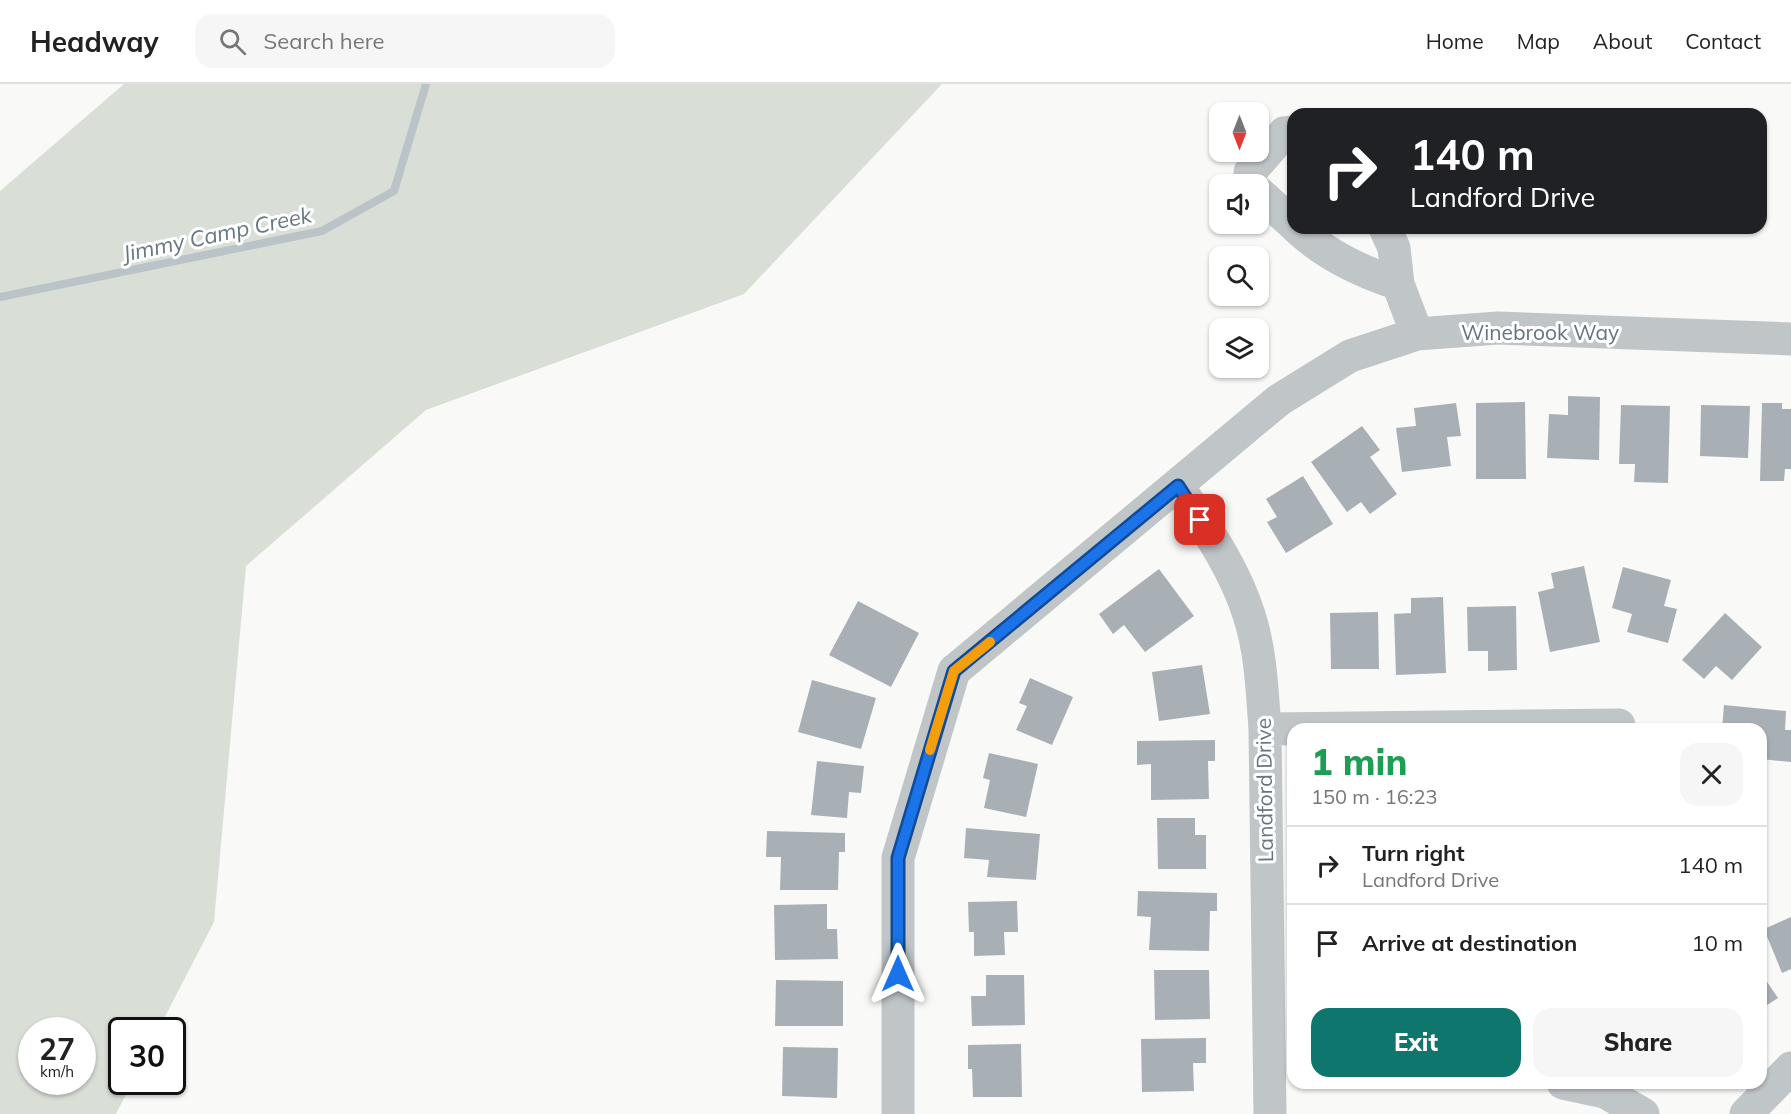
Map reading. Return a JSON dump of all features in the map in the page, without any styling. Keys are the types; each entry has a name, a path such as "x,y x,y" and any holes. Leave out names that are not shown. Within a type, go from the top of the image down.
{"street":[{"path":"1250,174 1284,133 1287,133"},
{"path":"1269,202 1287,219"},
{"path":"1304,234 1320,249 1372,275 1398,284"},
{"path":"1388,234 1394,248 1398,284 1417,334"},
{"name":"Winebrook Way","path":"898,1114 898,858 954,671 1279,400 1350,356 1417,334 1498,328 1791,339"},
{"name":"Landford Drive","path":"1178,486 1223,554 1250,615 1260,670 1265,729 1282,1078 1270,1114"},
{"path":"1265,729 1287,729"},
{"path":"1746,1114 1791,1068"},
{"path":"1591,1089 1605,1092 1643,1114"}],"shaded area":[{"path":"124,84 942,84 744,294 426,410 246,566 214,922 165,1017 108,1017 108,1095 126,1095 116,1114 0,1114 0,191"}],"building":[{"path":"1568,396 1600,397 1599,460 1547,458 1549,414 1568,415"},
{"path":"1525,402 1526,479 1476,479 1476,403"},
{"path":"1456,403 1461,436 1447,437 1451,466 1402,472 1396,428 1416,426 1414,408"},
{"path":"1762,403 1782,403 1782,409 1791,409 1791,469 1785,469 1784,481 1760,481"},
{"path":"1621,405 1670,406 1668,483 1634,482 1635,464 1619,464"},
{"path":"1701,405 1750,406 1748,458 1700,456"},
{"path":"1362,426 1380,450 1370,457 1397,494 1370,514 1361,502 1347,512 1311,462"},
{"path":"1303,476 1333,524 1286,553 1267,522 1277,517 1266,499"},
{"path":"1584,566 1600,642 1550,652 1538,592 1554,588 1551,573"},
{"path":"1623,567 1671,580 1664,606 1677,609 1668,643 1627,632 1632,614 1612,608"},
{"path":"1159,569 1194,616 1145,652 1124,625 1113,634 1099,614"},
{"path":"1443,597 1446,673 1396,675 1394,614 1411,613 1411,598"},
{"path":"858,601 919,633 891,687 829,655"},
{"path":"1516,606 1517,670 1488,671 1488,651 1468,651 1467,607"},
{"path":"1378,612 1379,669 1331,669 1330,613"},
{"path":"1725,613 1762,647 1732,680 1716,666 1704,679 1682,660"},
{"path":"1202,665 1210,714 1159,721 1152,672"},
{"path":"1030,678 1073,697 1052,745 1016,730 1027,706 1019,703"},
{"path":"812,680 876,698 861,749 798,732"},
{"path":"1724,705 1786,711 1785,730 1791,730 1791,762 1767,760 1767,723 1722,723"},
{"path":"1215,740 1215,761 1208,761 1209,799 1151,800 1151,764 1137,765 1137,741"},
{"path":"989,753 1038,764 1026,817 984,808 990,780 983,778"},
{"path":"817,761 864,766 861,793 849,792 847,818 811,815"},
{"path":"1157,818 1195,818 1195,835 1206,835 1206,869 1158,869"},
{"path":"966,828 1040,834 1036,880 987,877 989,860 964,858"},
{"path":"767,831 845,833 845,852 839,852 838,890 780,890 781,857 766,857"},
{"path":"1138,891 1217,893 1217,911 1210,911 1209,951 1149,950 1151,917 1137,916"},
{"path":"1017,901 1018,932 1004,932 1005,955 974,956 974,932 969,932 968,902"},
{"path":"827,904 827,929 837,929 838,959 775,960 774,905"},
{"path":"1791,917 1791,969 1782,973 1767,936 1767,928"},
{"path":"1154,970 1209,970 1210,1019 1155,1020"},
{"path":"986,975 1024,975 1025,1025 972,1026 971,996 986,996"},
{"path":"776,980 843,981 843,1026 775,1026"},
{"path":"1767,982 1778,998 1767,1005"},
{"path":"1206,1038 1206,1063 1193,1063 1194,1091 1142,1092 1141,1039"},
{"path":"1021,1044 1022,1097 973,1097 972,1069 968,1069 968,1045"},
{"path":"783,1047 838,1048 837,1098 782,1096"}],"waterway":[{"name":"Jimmy Camp Creek","path":"0,297 322,231 394,191 426,84"}],"slow traffic":[{"path":"930,750 954,671 990,642"}],"route":[{"path":"898,974 898,858 954,671 1178,486 1200,520"}]}
